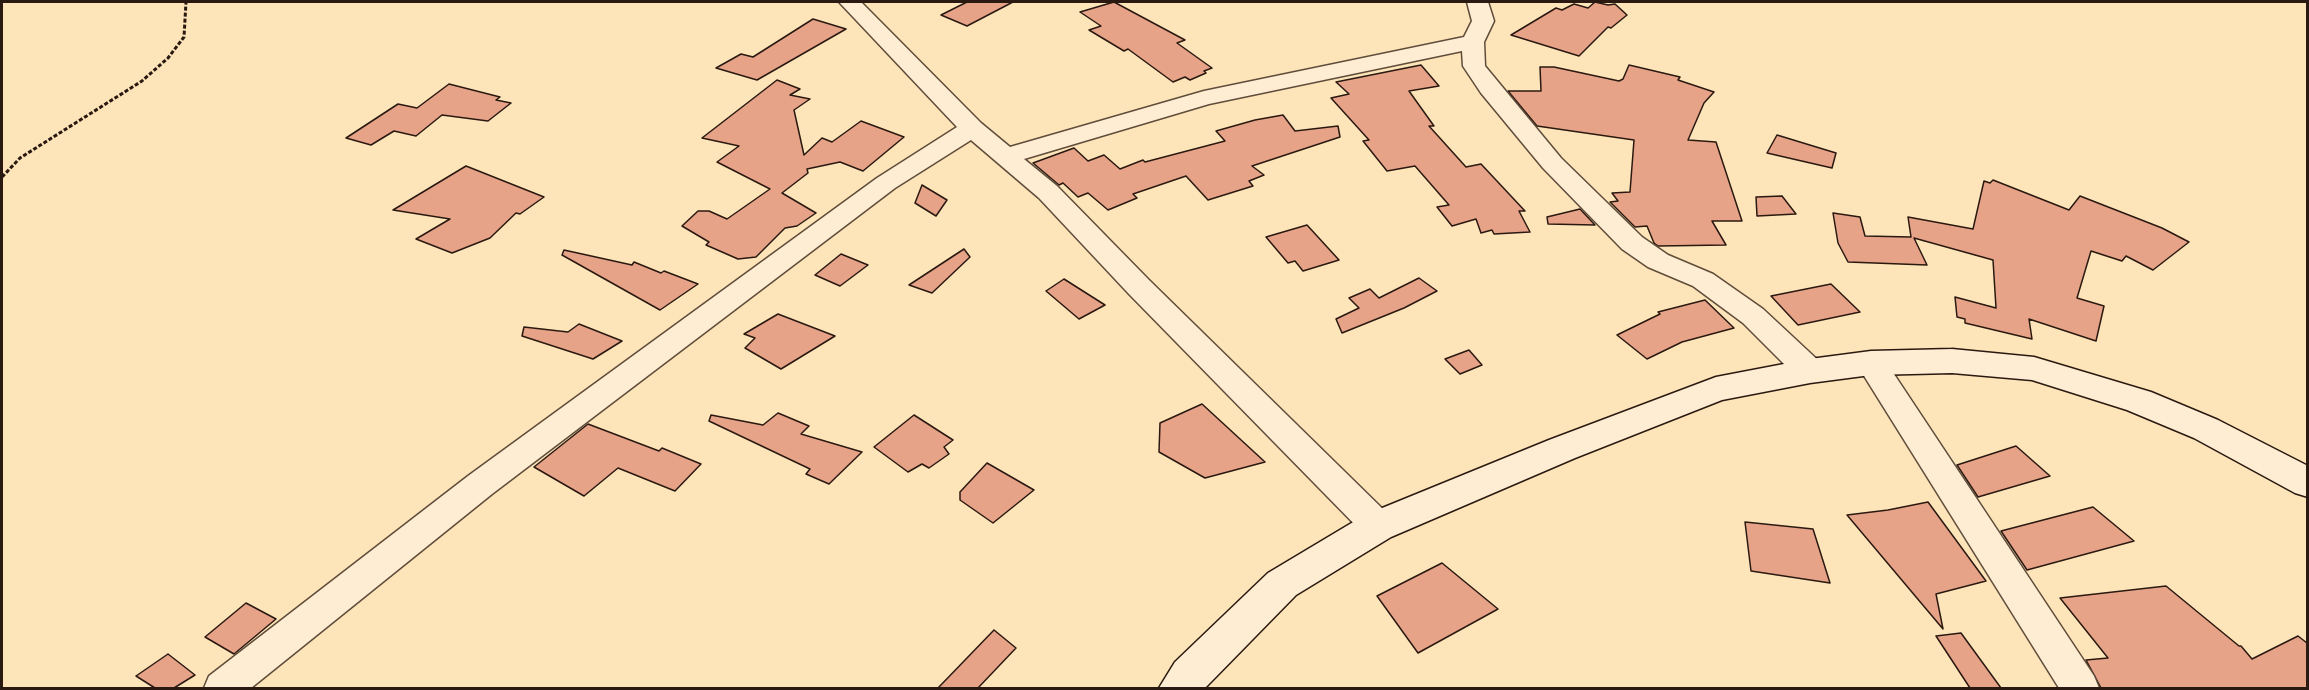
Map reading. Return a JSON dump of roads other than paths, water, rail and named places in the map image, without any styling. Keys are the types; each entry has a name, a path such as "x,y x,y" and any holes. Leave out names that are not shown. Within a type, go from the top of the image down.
{"main road":[{"path":"1180,688 1190,675 1282,584 1378,526 1562,449 1716,389 1810,371 1870,363 1952,361 2034,369 2139,402 2206,429 2307,483"}],"street":[{"path":"849,2 972,128 1048,192 1156,304 1378,526"},
{"path":"1478,2 1483,21 1473,42 1474,66 1489,88 1552,163 1632,243 1658,261 1711,286 1753,316 1810,371"},
{"path":"1006,156 1204,98 1473,42"},
{"path":"223,688 480,485 886,183 972,128"},
{"path":"1870,363 2080,688"}]}
